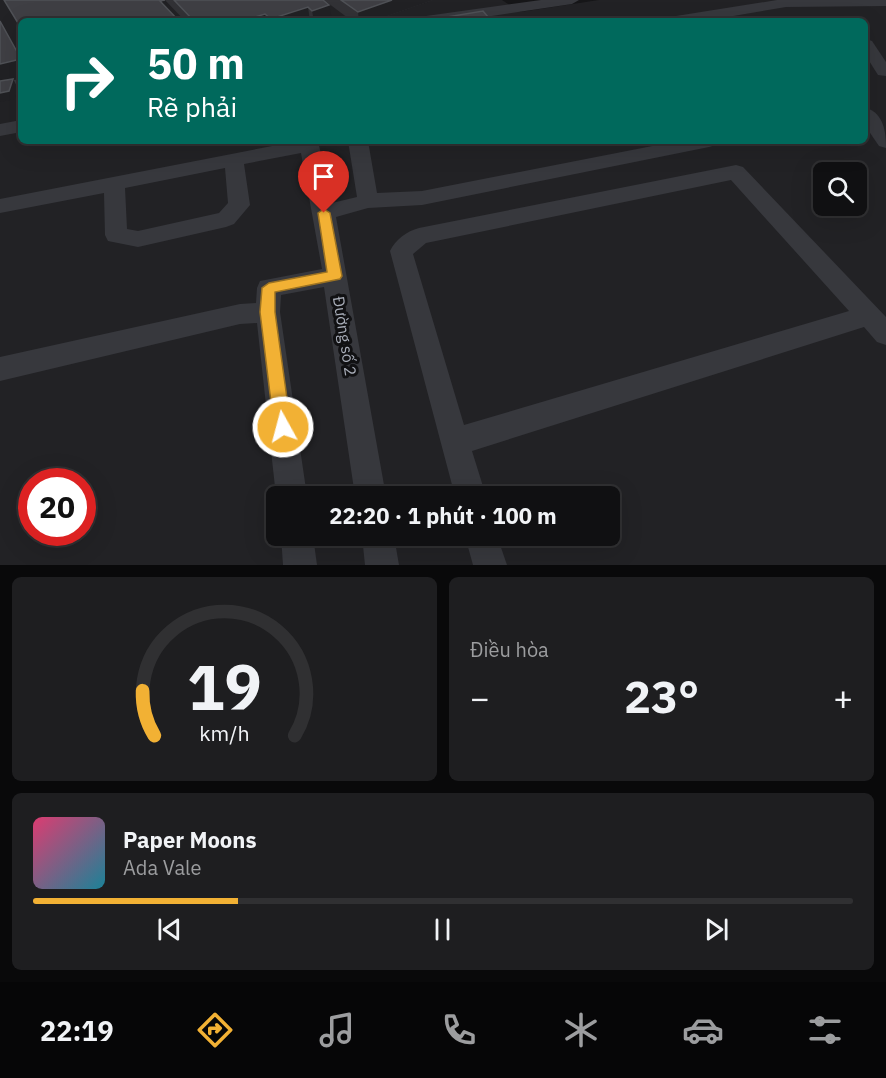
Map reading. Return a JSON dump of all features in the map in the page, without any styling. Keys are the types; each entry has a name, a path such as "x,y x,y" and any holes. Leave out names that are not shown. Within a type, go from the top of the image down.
{"street":[{"path":"447,18 572,0"},
{"path":"694,18 786,3 886,2"},
{"path":"786,3 797,18"},
{"path":"868,47 884,71"},
{"path":"0,87 18,84"},
{"path":"868,117 886,142"},
{"path":"0,130 18,127"},
{"path":"0,206 304,144"},
{"name":"Đường số 2","path":"308,144 324,213 369,486"},
{"path":"358,144 368,201"},
{"path":"324,213 368,201 422,198 694,144"},
{"path":"114,184 116,235 138,239 226,219 239,205 234,160"},
{"path":"455,442 877,325 736,172 419,236 401,251 467,486"},
{"path":"291,486 268,312 269,288 335,276"},
{"path":"0,369 240,314 268,312"},
{"path":"298,546 300,565"},
{"path":"379,546 382,565"},
{"path":"484,546 490,565"}],"shaded area":[{"path":"0,0 502,0 520,12 599,0 886,0 886,565 0,565"}],"building":[{"path":"4,0 165,0 160,1 176,18 18,18 18,23"},
{"path":"174,0 323,0 329,5 312,11 308,7 274,18 265,14 252,18 191,18"},
{"path":"341,0 392,0 358,12"},
{"path":"483,11 488,17 482,18 441,18"},
{"path":"0,21 18,54 18,60 0,64"},
{"path":"13,79 9,91 0,93 0,81"}],"route":[{"path":"283,427 268,312 269,288 335,276 324,213"}]}
